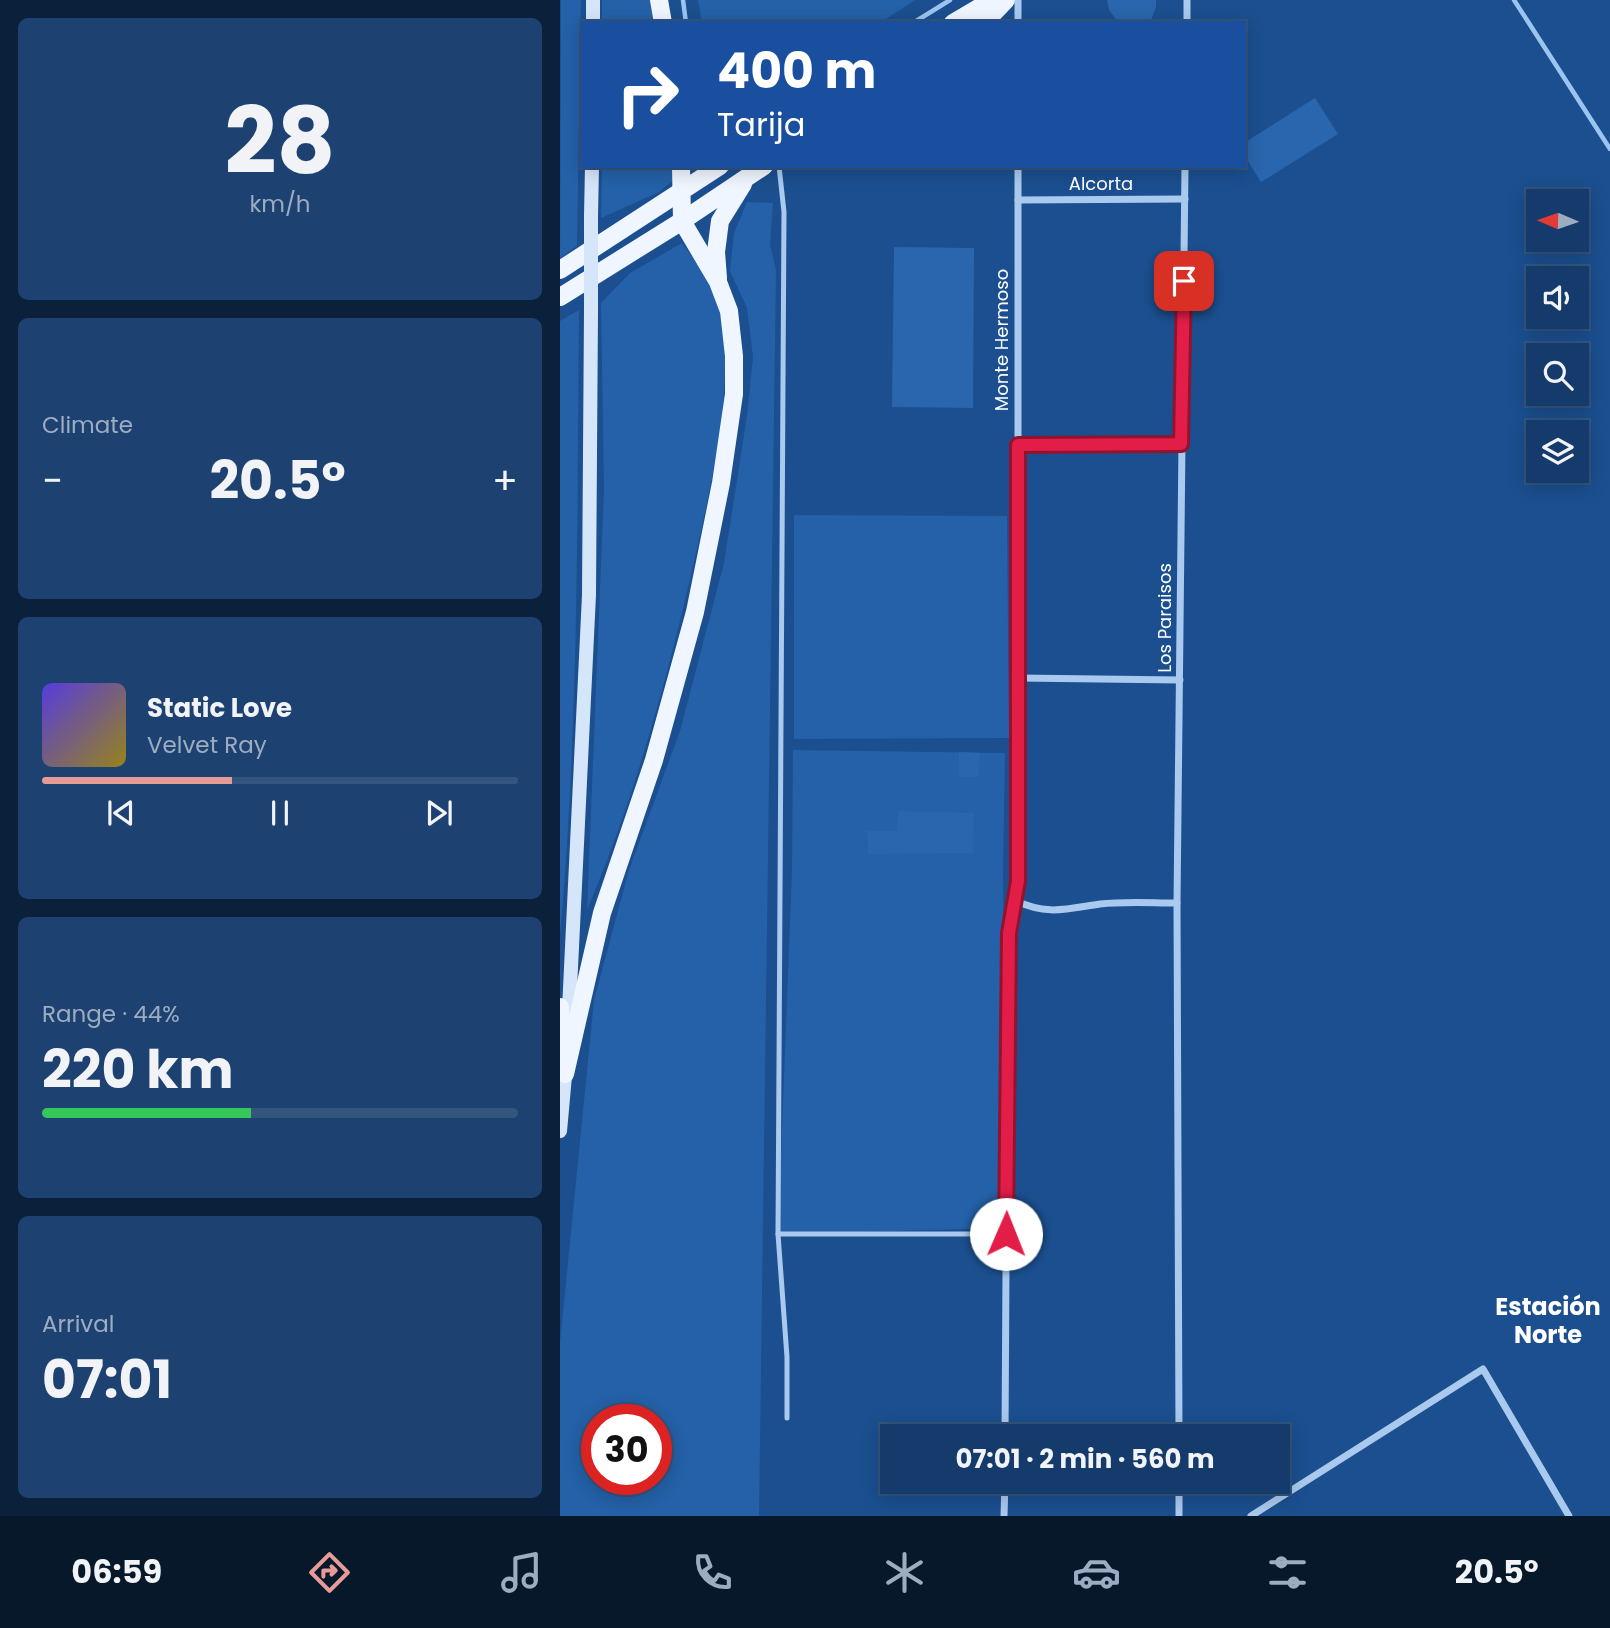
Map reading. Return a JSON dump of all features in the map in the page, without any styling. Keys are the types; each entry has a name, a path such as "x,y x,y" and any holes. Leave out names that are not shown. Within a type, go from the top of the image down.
{"main road":[{"path":"593,0 593,21"},
{"path":"659,0 663,21"},
{"path":"956,21 992,0"},
{"path":"986,21 1006,0"},
{"path":"560,1130 574,928 589,595 592,168"},
{"path":"565,1074 602,913 654,760 695,612 721,483 734,394 734,356 729,312 718,282 682,221 681,168"},
{"path":"560,270 717,168"},
{"path":"560,297 761,168"},
{"path":"718,282 716,252 720,221 747,178"},
{"path":"560,1007 565,1074"}],"street":[{"path":"1018,0 1018,21"},
{"path":"1187,0 1187,21"},
{"name":"Monte Hermoso","path":"1005,1424 1009,933 1018,881 1018,168"},
{"name":"Los Paraisos","path":"1179,1424 1177,903 1185,168"},
{"name":"Alcorta","path":"1018,200 1185,199"},
{"path":"1018,445 1181,444"},
{"path":"1018,678 1180,680"},
{"path":"1014,900 1044,911 1072,910 1101,904 1177,903"},
{"path":"1251,1516 1483,1369 1569,1516"},
{"path":"1004,1494 1004,1516"},
{"path":"1179,1494 1179,1516"}],"lane":[{"path":"779,168 784,212 778,1234 787,1357 787,1418"},
{"path":"778,1234 1006,1234"}],"shaded area":[{"path":"561,0 581,0 577,246 560,258"},
{"path":"602,0 650,0 654,21 602,21"},
{"path":"698,0 915,0 883,21 702,21"},
{"path":"602,168 676,168 677,177 659,192 601,218"},
{"path":"747,202 773,203 770,244 776,270 759,1516 560,1516 560,1343 594,1000 629,870 680,731 724,563 747,416 753,357 747,308 730,271 734,233"},
{"path":"682,243 714,293 725,328 725,374 720,434 694,563 669,664 624,813 587,910 604,490 601,303 630,273"},
{"path":"579,310 574,701 560,935 560,321"},
{"path":"794,515 1007,516 1009,738 794,739"},
{"path":"793,750 1005,753 1003,873 1006,1228 778,1234 792,869"}],"building":[{"path":"1107,0 1156,0 1151,21 1117,21 1109,10"},
{"path":"1315,98 1338,134 1261,182 1246,158 1246,142"},
{"path":"894,247 974,248 973,408 892,407"},
{"path":"959,752 980,753 978,777 959,777"},
{"path":"898,811 974,813 973,853 868,854 867,831 897,831"}],"waterway":[{"path":"683,0 686,21"},
{"path":"916,21 950,0"},
{"path":"1514,0 1610,149"}],"district":[{"name":"Estación Norte","path":"1548,1321"}],"route":[{"path":"1006,1234 1009,933 1018,881 1018,445 1181,444 1184,281"}]}
